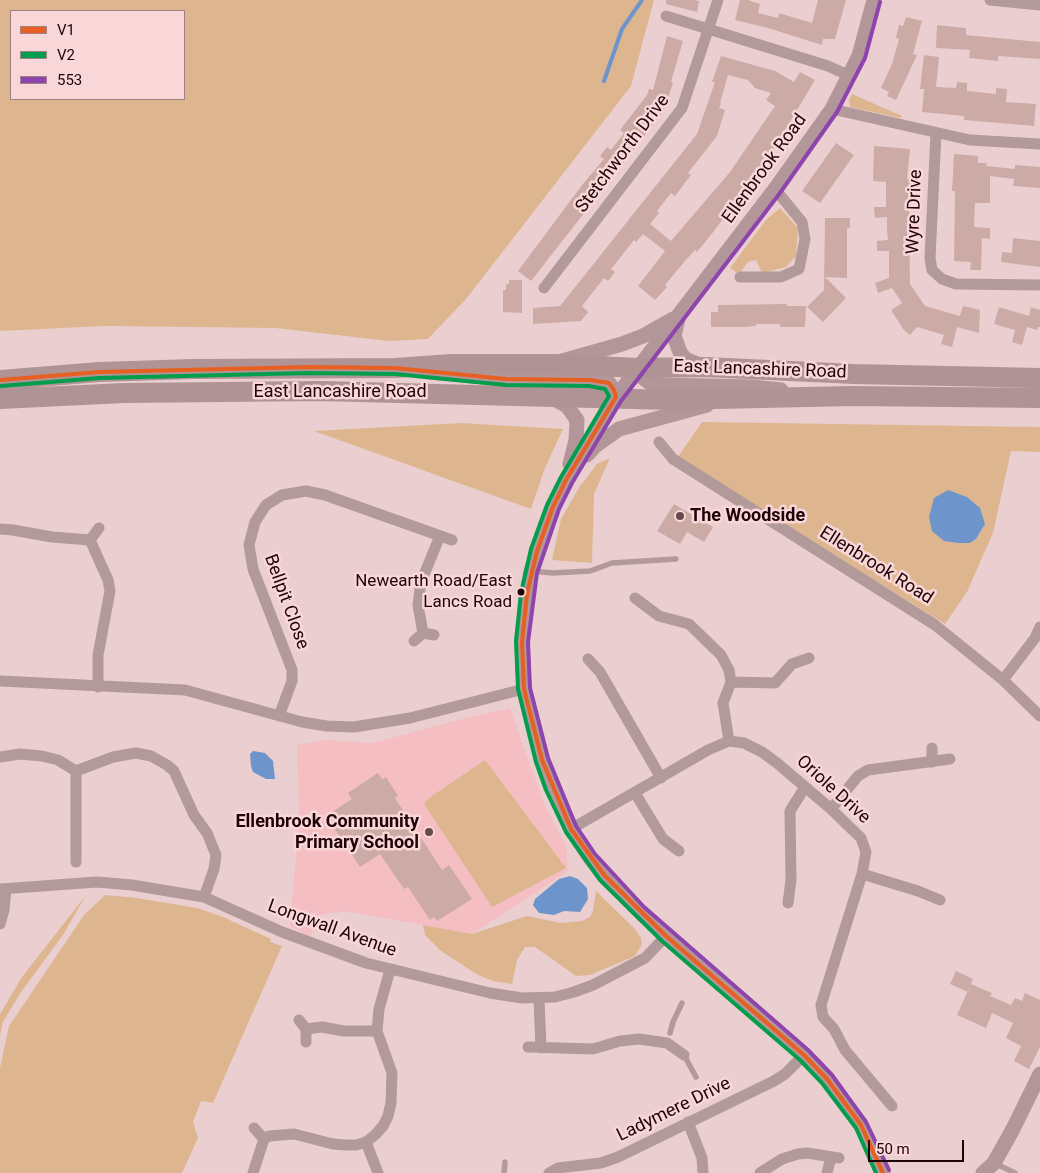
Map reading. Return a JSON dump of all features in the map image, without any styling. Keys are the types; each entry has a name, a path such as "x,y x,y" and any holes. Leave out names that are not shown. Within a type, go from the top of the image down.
{"highway":[{"name":"East Lancashire Road","path":"0,380 99,372 308,367 395,368 451,364 554,364 638,368 705,367 854,374 1040,378"},
{"name":"East Lancashire Road","path":"0,399 124,392 320,391 671,400 852,396 1040,398"}],"main road":[{"name":"Ellenbrook Road","path":"566,480 616,398 775,189 832,110 859,56 874,0"},
{"path":"554,364 643,336 679,315"},
{"path":"679,315 674,336 680,352 693,363 705,367"},
{"path":"395,368 482,377 602,381 609,383 614,390 616,398"},
{"path":"638,368 642,377 650,383 663,385 752,387 852,396"},
{"path":"549,396 567,406 577,420 576,440 566,480 550,516 531,571 522,642 524,689 542,760 552,787 571,829 605,876 666,936 804,1055 827,1079 861,1125 883,1173"},
{"path":"566,480 594,447 618,430 730,399"},
{"path":"988,1168 1013,1129 1040,1074"}],"street":[{"name":"Stetchworth Drive","path":"544,288 682,108 718,0"},
{"path":"990,0 1040,5"},
{"path":"666,16 828,66 850,76"},
{"path":"832,110 970,140 1040,144"},
{"name":"Wyre Drive","path":"936,133 930,258 932,270 942,278 956,284 1040,285"},
{"path":"740,278 781,277 799,269 805,239 802,222 775,189"},
{"name":"Ellenbrook Road","path":"659,442 673,459 935,625 1003,680 1040,716"},
{"name":"Bellpit Close","path":"279,716 292,681 292,670 253,569 249,545 255,522 266,505 282,495 306,492 325,494 452,540"},
{"path":"90,540 99,528"},
{"path":"0,529 52,538 90,540"},
{"path":"424,636 418,605 421,582 440,536"},
{"path":"90,540 108,580 110,591 98,655 98,687"},
{"path":"571,829 708,750 729,741 724,703 731,682 729,670 721,655 689,624 659,616 636,598"},
{"path":"1003,680 1035,638 1040,627"},
{"path":"731,682 775,683 792,664 809,658"},
{"path":"588,659 600,672 661,778"},
{"path":"0,681 185,690 279,716 327,726 362,726 410,718 524,689"},
{"name":"Oriole Drive","path":"729,741 744,743 762,752 831,809 861,838 866,852 862,874 821,1006 823,1017 834,1029 845,1050 892,1106"},
{"path":"932,748 932,762"},
{"path":"76,771 113,757 136,753 151,756 174,771 194,814 207,833 216,855 214,869 204,897"},
{"path":"0,757 20,754 42,756 58,760 76,771"},
{"path":"831,809 862,772 950,759"},
{"path":"76,771 76,862"},
{"path":"788,903 791,880 790,811 805,787"},
{"path":"634,792 663,839 679,852"},
{"path":"76,844 88,845"},
{"path":"862,874 918,891 940,900"},
{"name":"Longwall Avenue","path":"3,889 97,882 132,885 204,897 302,940 366,963 490,993 522,998 539,999 574,992 593,985 645,958 666,936"},
{"path":"0,924 4,910 3,889"},
{"path":"254,1173 264,1139 268,1136 294,1134 345,1145 366,1142 376,1135 383,1126 388,1116 393,1088 392,1073 377,1031 379,1008 390,970"},
{"path":"539,999 541,1048"},
{"path":"306,1042 303,1024 344,1031 377,1031"},
{"path":"528,1047 593,1049 620,1042 668,1038 684,1055"},
{"name":"Ladymere Drive","path":"549,1173 558,1168 600,1163 618,1157 774,1081 785,1074 804,1055"},
{"path":"688,1122 702,1158 703,1173"},
{"path":"254,1128 264,1139"},
{"path":"366,1142 378,1173"},
{"path":"760,1173 782,1159 807,1153 835,1157 827,1173"}],"lane":[{"path":"531,571 553,573 590,571 612,563 676,559"},
{"path":"668,1038 672,1022 682,1003"},
{"path":"684,1055 696,1076"},
{"path":"504,1173 505,1162"},
{"path":"988,1168 1015,1173"}],"shaded area":[{"path":"0,0 654,0 631,86 466,299 428,339 389,341 275,328 106,326 0,331"},
{"path":"852,94 902,116 900,118 850,107 849,100"},
{"path":"780,208 798,228 796,256 786,267 762,273 756,260 748,262 739,274 730,268 766,220"},
{"path":"702,422 1040,427 1040,452 1011,451 993,533 967,592 945,624 678,457","holes":["985,524 976,539 970,543 944,541"]},
{"path":"461,423 563,429 545,468 531,509 314,431"},
{"path":"610,458 594,494 592,563 552,560 561,519 580,486 597,464"},
{"name":"Ellenbrook Community Primary School","path":"510,708 545,806 566,845 568,871 472,934 344,911 318,915 310,937 290,926 299,819 297,745 327,740 372,743"},
{"path":"485,760 566,868 492,907 424,804 429,798"},
{"path":"596,891 635,929 641,938 642,944 635,956 590,975 576,976 535,947 525,947 517,960 512,984 493,981 478,975 441,951 425,935 423,925 472,934 527,916 561,923 582,921 590,917 593,911"},
{"path":"86,895 63,935 21,992 3,1022 0,1035 0,1014 22,977"},
{"path":"105,895 137,898 197,908 223,917 271,939 270,942 282,946 213,1103 201,1101 193,1122 198,1138 182,1173 0,1173 0,1068 9,1026 84,915"}],"water":[{"path":"948,490 967,497 980,508 985,524 976,539 970,543 944,541 932,531 929,517 934,498"},
{"path":"253,751 265,753 273,761 275,779 266,779 253,772 250,754"},
{"path":"570,876 578,879 587,888 588,899 580,912 564,911 554,915 539,913 533,905 535,899 559,879"}],"building":[{"path":"666,0 699,1 697,12 666,4"},
{"path":"740,0 748,0 760,4 758,13 778,18 779,13 812,23 818,0 846,0 835,39 823,39 822,45 735,20"},
{"path":"906,17 922,21 913,54 917,55 896,100 887,96 889,92 881,88 892,64 899,39 896,38 899,25 903,26"},
{"path":"937,25 966,28 966,35 1040,42 1040,59 998,56 998,61 969,58 970,50 936,48"},
{"path":"667,36 683,41 671,82 673,83 663,112 531,281 518,271 582,185 604,159 600,156 607,147 611,150 624,133 620,130 647,95 649,89 653,90"},
{"path":"924,55 939,57 936,87 956,88 957,82 967,83 967,91 996,94 996,88 1007,89 1006,102 1036,104 1034,126 964,120 964,116 922,112 924,89 920,89"},
{"path":"721,56 775,71 794,82 800,72 815,80 776,145 750,183 697,252 695,250 685,261 665,285 667,287 655,300 638,286 665,251 643,234 636,242 634,240 611,269 615,272 608,281 604,278 582,306 588,312 581,321 533,324 533,308 560,306 697,134 715,82 712,82","holes":["728,75 748,80 755,88 771,93 766,100 775,106 730,172 671,241 650,224 671,193 675,196 691,175 688,173 717,136 725,110 719,108"]},
{"path":"836,143 854,155 820,203 802,191"},
{"path":"874,146 910,149 907,179 910,179 911,208 909,208 910,284 925,306 960,316 963,306 980,310 979,333 957,327 952,347 941,344 944,335 917,327 910,335 903,329 891,310 902,303 892,288 878,293 875,283 889,278 889,251 877,251 877,241 888,240 887,217 875,218 874,207 886,207 886,182 873,181"},
{"path":"954,154 978,156 978,163 987,163 986,166 1015,169 1015,165 1040,167 1040,188 1013,186 1014,179 990,176 990,203 975,203 974,227 990,228 990,239 982,238 981,270 970,270 971,262 954,261 955,191 952,191"},
{"path":"825,218 850,218 850,228 847,228 847,278 825,277 846,298 823,322 807,307 824,290"},
{"path":"1013,238 1040,241 1040,267 1001,262 1002,252 1012,253"},
{"path":"509,280 522,280 522,313 503,312 503,290 506,290 506,284 509,284"},
{"path":"787,304 787,306 806,306 805,327 780,327 780,324 756,324 756,326 745,327 711,327 711,312 718,312 718,305"},
{"path":"999,307 1029,316 1031,307 1040,310 1040,327 1037,330 1027,327 1022,345 1012,342 1015,330 994,324"},
{"name":"The Woodside","path":"674,504 713,527 704,542 687,532 680,544 657,531"},
{"path":"378,773 382,779 386,777 398,796 395,798 442,870 449,865 472,899 437,921 434,917 430,920 408,887 404,889 380,854 360,867 326,816 352,799 348,793"},
{"path":"956,971 973,979 968,992 950,984"},
{"path":"971,984 992,993 990,996 1011,1005 1015,998 1022,1001 1025,993 1040,1000 1040,1047 1029,1069 1014,1061 1021,1046 1006,1038 1013,1023 992,1013 986,1028 957,1015"}],"waterway":[{"path":"604,81 622,29 642,0"}],"transit line":[{"name":"553","path":"880,2 865,58 837,112 780,193 621,401 572,483 559,509 537,573 528,642 530,688 548,758 576,826 595,854 644,907 808,1050 832,1075 866,1122 889,1170"},
{"name":"V1","path":"0,380 99,372 308,367 395,368 506,379 590,380 609,383 616,397 566,480 553,507 537,551 527,594 522,642 524,689 542,760 571,829 605,876 666,936 804,1055 827,1079 861,1125 883,1173"},
{"name":"V2","path":"1,386 99,378 308,373 395,374 506,385 589,386 605,389 609,396 561,477 547,505 531,549 521,593 516,641 518,689 536,762 546,790 566,832 600,880 662,941 800,1060 822,1083 856,1128 876,1173"}],"place":[{"name":"The Woodside","path":"680,516"},
{"name":"Newearth Road/East Lancs Road","path":"521,592"},
{"name":"Ellenbrook Community Primary School","path":"429,832"}]}
